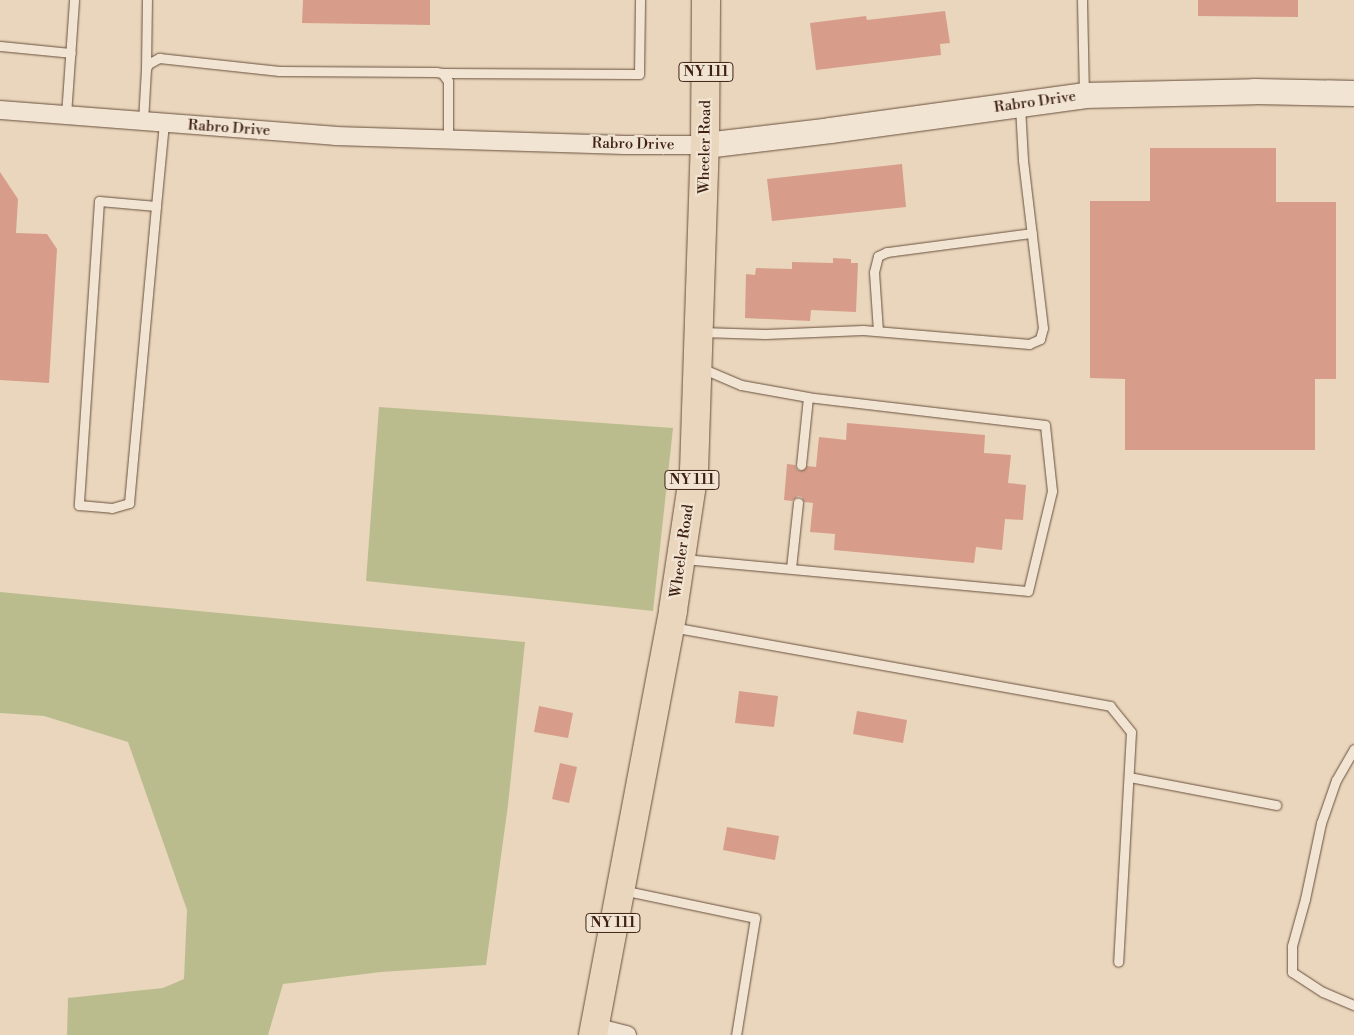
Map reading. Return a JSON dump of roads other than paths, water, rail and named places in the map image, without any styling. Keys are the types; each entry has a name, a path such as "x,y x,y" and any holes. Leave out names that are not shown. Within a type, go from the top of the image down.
{"main road":[{"name":"Wheeler Road","path":"594,1031 619,889 670,627 694,471 705,145 706,0"},
{"name":"Rabro Drive","path":"705,145 1084,95 1254,91 1354,93"}],"street":[{"name":"Rabro Drive","path":"0,110 335,136 705,145"},
{"path":"594,1031 627,1035"}],"lane":[{"path":"66,115 74,0"},
{"path":"143,121 147,0"},
{"path":"146,69 148,64 159,58 279,71 639,74 640,0"},
{"path":"1082,0 1084,95"},
{"path":"0,46 71,52"},
{"path":"442,73 449,86 448,139"},
{"path":"700,332 765,334 878,331 1029,344 1040,339 1043,328 1023,160 1020,104"},
{"path":"156,206 99,201 79,505 112,508 129,503 164,123"},
{"path":"878,331 874,272 878,256 887,252 1032,232"},
{"path":"681,558 1028,591 1052,491 1045,425 808,397 741,386 698,367"},
{"path":"801,466 808,397"},
{"path":"791,568 798,502"},
{"path":"670,627 1110,706 1131,732 1118,962"},
{"path":"1354,749 1336,780 1321,823 1305,899 1292,946 1292,972 1323,992 1354,1005"},
{"path":"1129,777 1276,805"},
{"path":"619,889 755,918 736,1035"}]}
